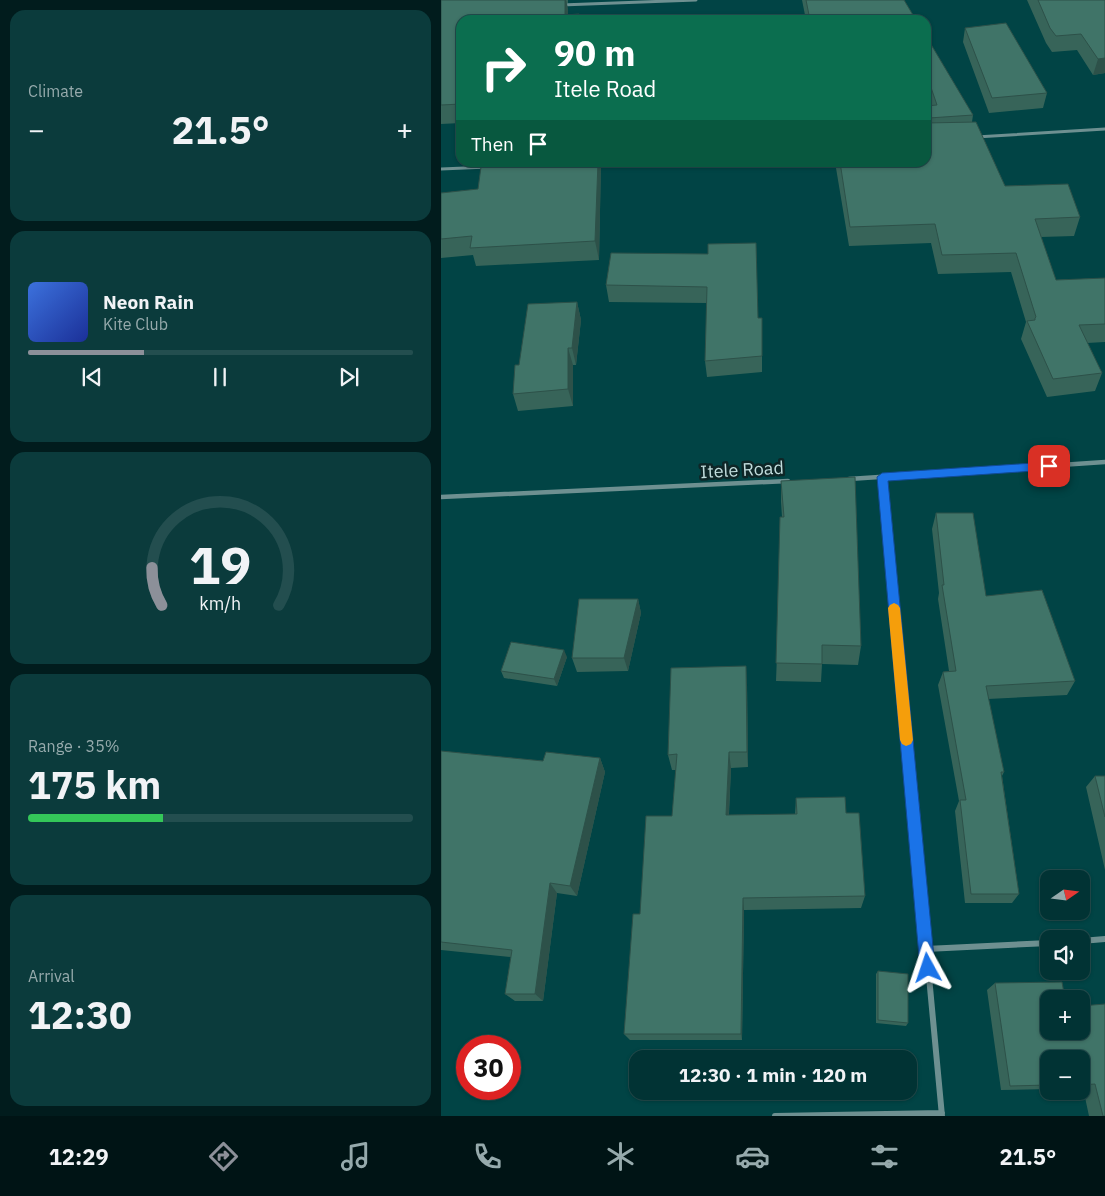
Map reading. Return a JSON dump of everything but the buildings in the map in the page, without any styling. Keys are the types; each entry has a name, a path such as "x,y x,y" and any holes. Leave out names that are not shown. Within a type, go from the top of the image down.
{"street":[{"path":"560,5 696,0"},
{"path":"973,137 1105,129"},
{"path":"441,169 473,167"},
{"path":"843,479 1105,462"},
{"path":"775,1116 942,1114 882,477"},
{"name":"Itele Road","path":"441,497 794,481"},
{"path":"1090,941 1105,940"},
{"path":"926,949 1040,943"}],"slow traffic":[{"path":"894,608 906,740"}],"route":[{"path":"928,968 882,477 1049,466"}]}
